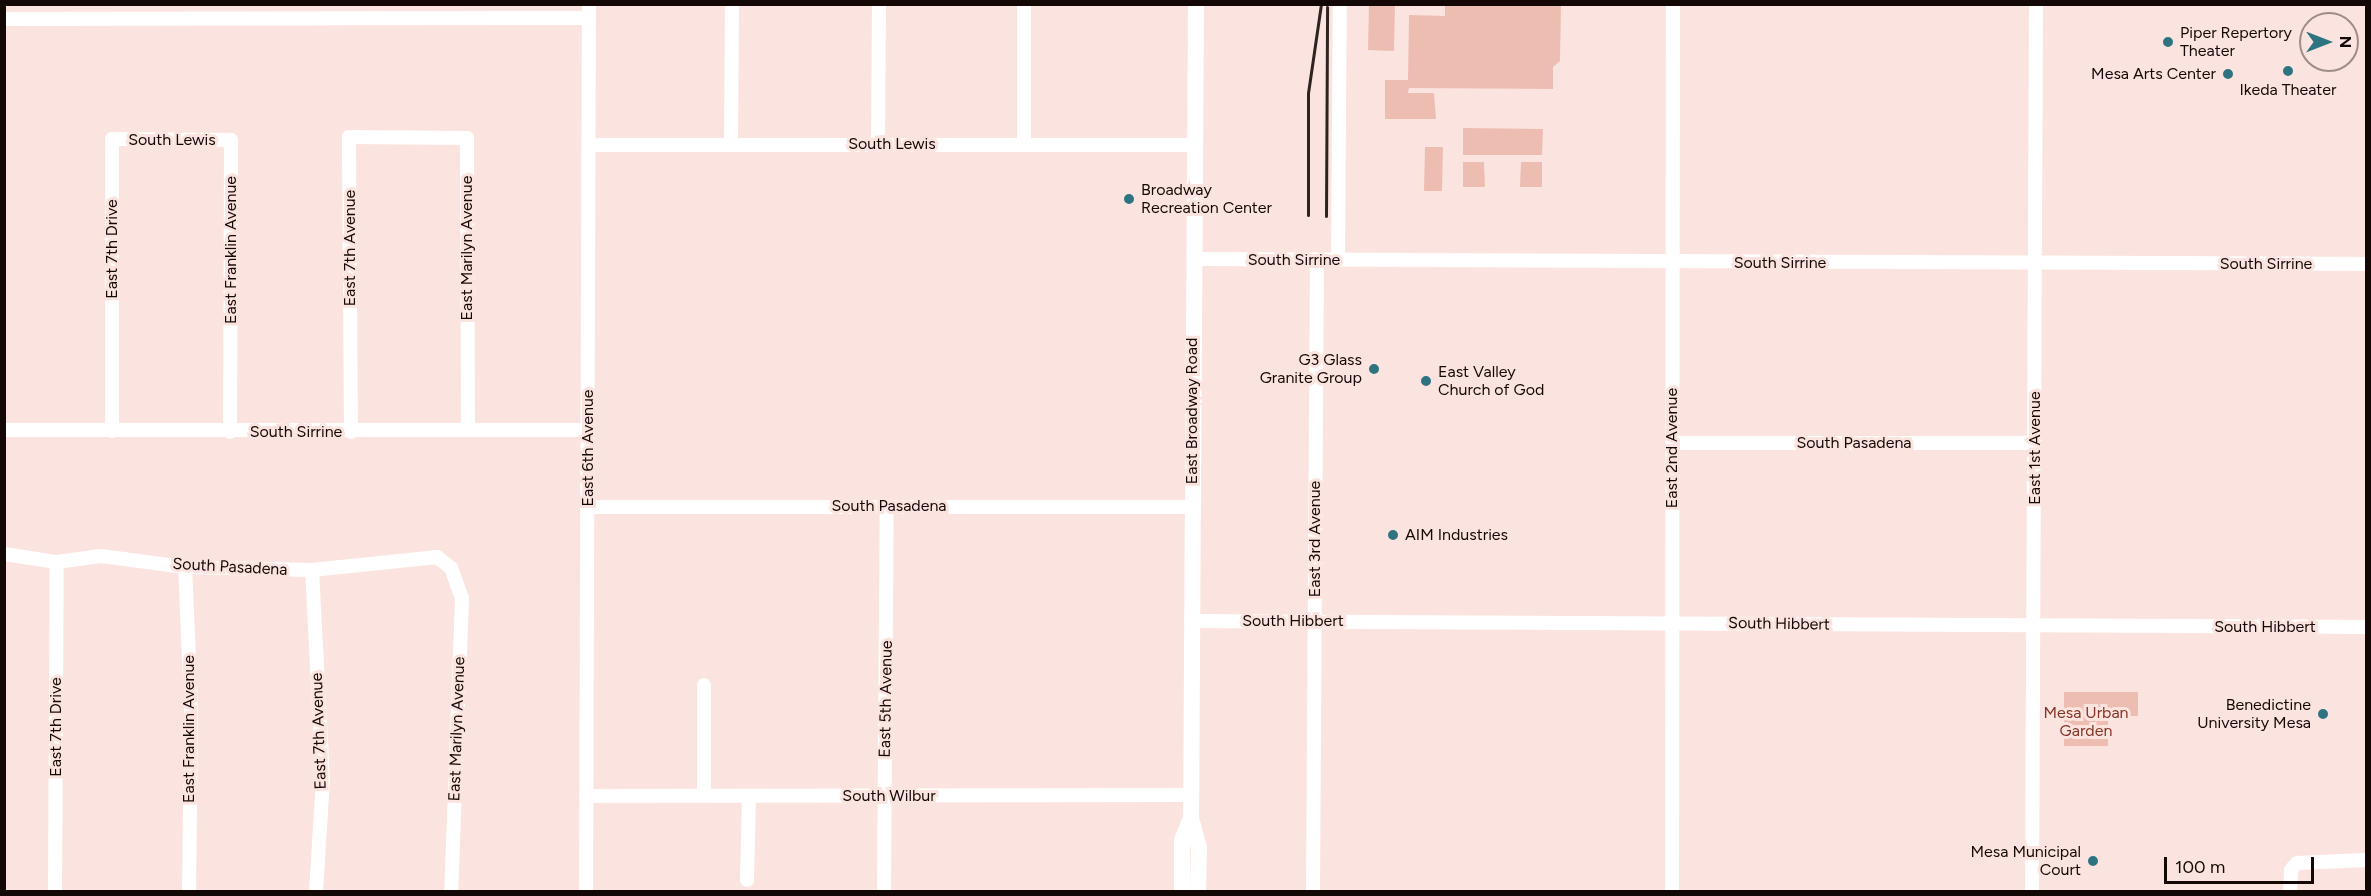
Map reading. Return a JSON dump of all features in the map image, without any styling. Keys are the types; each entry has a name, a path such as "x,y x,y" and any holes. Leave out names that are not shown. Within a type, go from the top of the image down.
{"main road":[{"name":"East Broadway Road","path":"1196,4 1191,818 1199,847 1198,891"},
{"name":"East Broadway Road","path":"1182,891 1182,840 1191,818"}],"street":[{"path":"731,144 732,4"},
{"path":"878,144 879,4"},
{"path":"1024,4 1024,144"},
{"path":"1338,259 1340,4"},
{"name":"East 2nd Avenue","path":"1672,891 1673,4"},
{"name":"East 1st Avenue","path":"2032,891 2036,4"},
{"path":"4,19 589,11"},
{"name":"East 6th Avenue","path":"586,891 589,11"},
{"name":"East Marilyn Avenue","path":"349,137 467,138 468,429"},
{"name":"East 7th Avenue","path":"349,137 351,432"},
{"name":"South Lewis","path":"112,139 231,140"},
{"name":"East 7th Drive","path":"112,139 112,430"},
{"name":"East Franklin Avenue","path":"230,432 231,140"},
{"name":"South Lewis","path":"589,145 1195,145"},
{"name":"South Sirrine","path":"1194,259 2367,264"},
{"name":"East 3rd Avenue","path":"1313,891 1317,259"},
{"name":"South Sirrine","path":"4,430 351,432 468,429 588,430"},
{"name":"South Pasadena","path":"1672,443 2035,443"},
{"name":"East 5th Avenue","path":"884,891 888,506"},
{"name":"South Pasadena","path":"587,507 1192,507"},
{"name":"South Pasadena","path":"4,554 57,562 101,556 185,567 312,570 437,557 451,568"},
{"name":"East 7th Drive","path":"55,891 57,562"},
{"name":"East Franklin Avenue","path":"185,567 191,706 189,891"},
{"name":"East Marilyn Avenue","path":"451,568 462,598 451,891"},
{"name":"East 7th Avenue","path":"312,570 323,778 316,891"},
{"name":"South Hibbert","path":"1191,621 2367,627"},
{"path":"704,684 704,796"},
{"name":"South Wilbur","path":"586,796 1191,795"},
{"path":"747,880 749,796"},
{"path":"2290,891 2291,870 2297,863 2366,861"}],"green space":[{"path":"1369,5 1395,5 1394,51 1368,50"},
{"path":"1445,5 1561,5 1560,61 1553,67 1553,89 1409,88 1408,93 1434,93 1436,119 1385,119 1385,80 1408,80 1409,15 1445,16"},
{"path":"1463,128 1543,129 1542,155 1463,155"},
{"path":"1425,147 1443,147 1442,191 1424,191"},
{"path":"1463,162 1484,162 1485,187 1463,187"},
{"path":"1521,162 1542,162 1542,187 1520,187"},
{"name":"Mesa Urban Garden","path":"2064,692 2138,692 2138,716 2108,716 2108,746 2064,746"}],"railway":[{"path":"1308,215 1308,93 1321,4"},
{"path":"1326,216 1327,7"}],"place":[{"name":"Piper Repertory Theater","path":"2168,42"},
{"name":"Ikeda Theater","path":"2288,71"},
{"name":"Mesa Arts Center","path":"2228,74"},
{"name":"Broadway Recreation Center","path":"1129,199"},
{"name":"G3 Glass Granite Group","path":"1374,369"},
{"name":"East Valley Church of God","path":"1426,381"},
{"name":"AIM Industries","path":"1393,535"},
{"name":"Benedictine University Mesa","path":"2323,714"},
{"name":"Mesa Municipal Court","path":"2093,861"}]}
